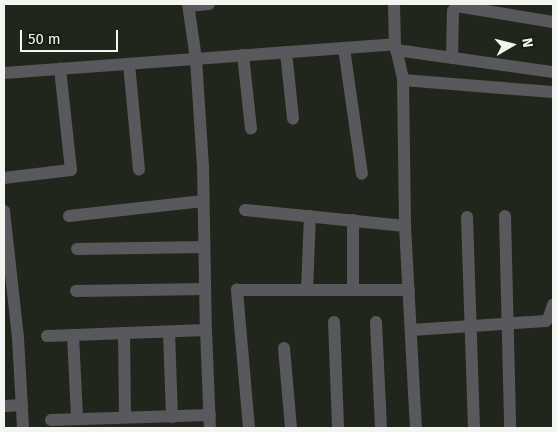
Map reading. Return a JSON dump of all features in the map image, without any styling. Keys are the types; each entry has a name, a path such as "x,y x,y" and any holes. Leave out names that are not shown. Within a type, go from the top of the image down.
{"street":[{"path":"209,4 189,5 196,59 203,201 210,428"},
{"path":"394,4 396,47 403,80 405,226 416,428"},
{"path":"452,58 453,11 456,6 553,22"},
{"path":"4,73 344,48 396,47 452,58 553,72"},
{"path":"344,48 362,174"},
{"path":"286,52 293,119"},
{"path":"243,55 251,129"},
{"path":"130,64 139,170"},
{"path":"4,178 71,170 60,69"},
{"path":"403,80 553,92"},
{"path":"69,216 203,201"},
{"path":"245,210 405,226"},
{"path":"4,211 18,338 23,428"},
{"path":"306,290 310,216"},
{"path":"505,216 510,428"},
{"path":"467,217 474,428"},
{"path":"353,220 353,290"},
{"path":"77,250 204,247"},
{"path":"76,291 205,289"},
{"path":"249,428 237,290 409,290"},
{"path":"411,330 546,321 553,305"},
{"path":"334,322 338,428"},
{"path":"376,322 381,428"},
{"path":"47,336 206,330"},
{"path":"169,332 172,416"},
{"path":"124,334 125,417"},
{"path":"73,335 77,418"},
{"path":"284,348 290,428"},
{"path":"4,406 22,405"},
{"path":"51,420 210,415"}]}
